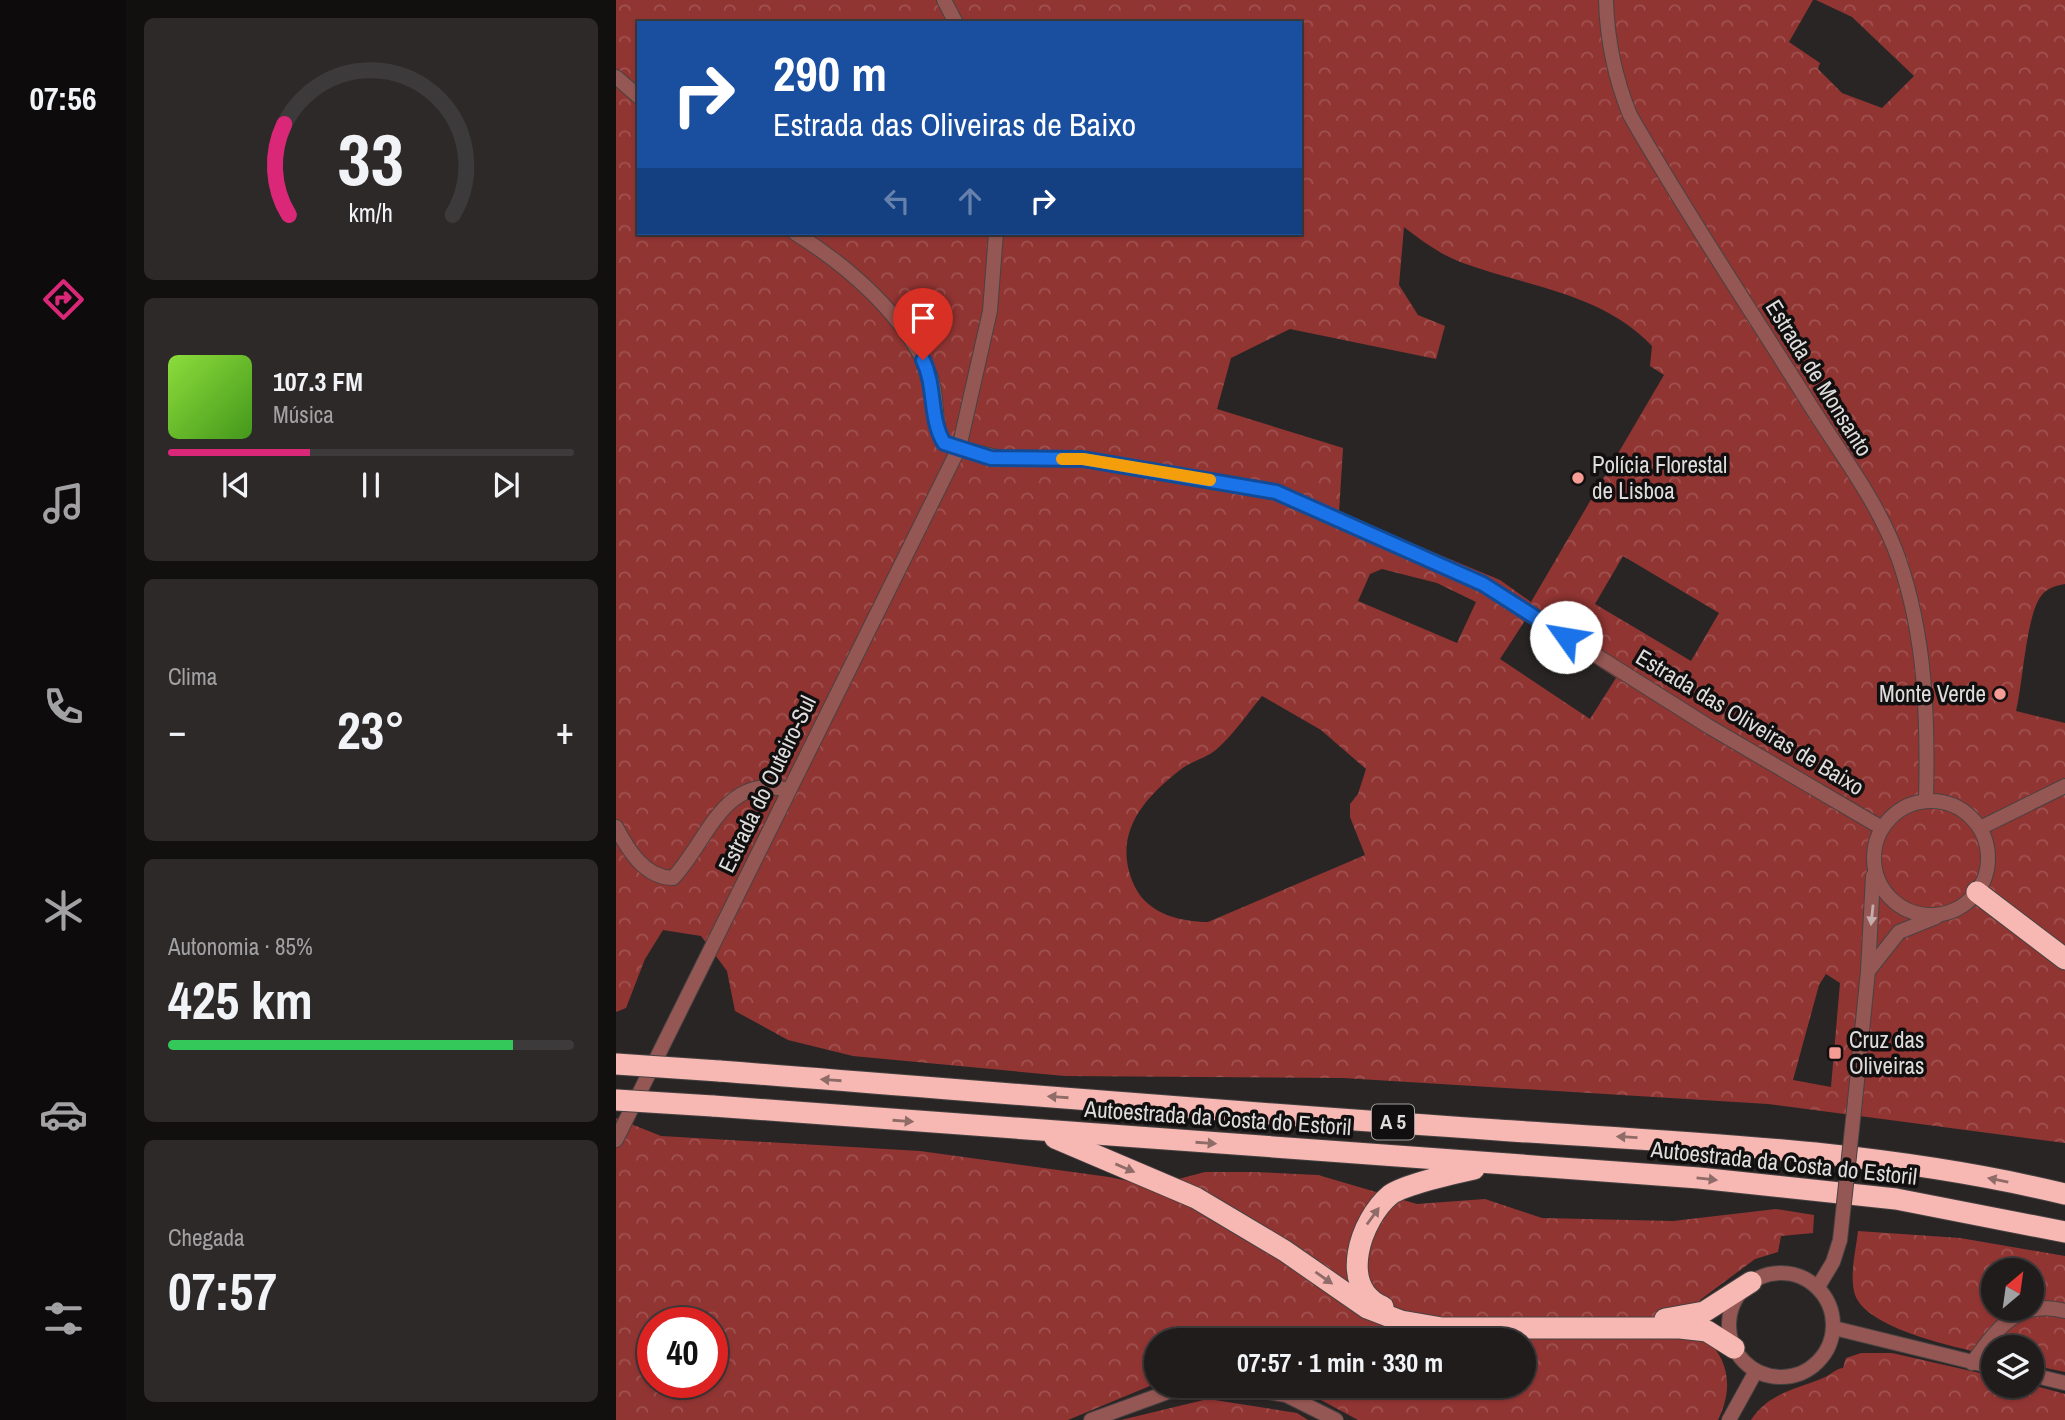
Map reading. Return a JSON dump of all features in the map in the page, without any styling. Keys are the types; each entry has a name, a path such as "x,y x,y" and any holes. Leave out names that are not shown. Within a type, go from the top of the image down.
{"highway":[{"path":"1978,892 2065,959"},
{"name":"Autoestrada da Costa do Estoril","path":"616,1065 1499,1130 1705,1142 1907,1163 2065,1194"},
{"name":"Autoestrada da Costa do Estoril","path":"616,1100 1699,1178 1896,1199 2065,1232"},
{"path":"1040,1131 1196,1198 1285,1251 1367,1308 1401,1321 1442,1328 1680,1328 1707,1331 1734,1348"},
{"path":"1493,1164 1391,1194 1368,1221 1358,1256 1358,1280 1377,1304 1402,1315 1444,1321 1675,1319 1704,1312 1751,1282"},
{"path":"2038,1188 2065,1181"}],"street":[{"path":"944,0 955,21"},
{"name":"Estrada de Monsanto","path":"1605,0 1619,88 1630,115 1722,268 1878,514 1899,559 1913,605 1925,689 1927,801"},
{"path":"616,77 637,95"},
{"name":"Estrada das Oliveiras de Baixo","path":"797,235 827,253 914,342 932,379 938,434 944,443 1006,459 1083,459 1276,492 1483,584 1708,726 1882,828"},
{"name":"Estrada do Outeiro-Sul","path":"616,1140 960,448 990,311 996,235"},
{"path":"616,827 638,861 652,873 673,878 721,809 751,789 771,785 788,790"},
{"path":"1980,828 2065,786"},
{"path":"1818,1287 1833,1262 1840,1240 1868,971 1874,858 1882,828 1906,807 1927,801 1957,807 1980,828 1988,860 1978,892 1962,906 1899,932 1868,971"},
{"path":"1874,858 1881,886 1900,906 1920,914 1941,915"},
{"path":"1780,1272 1800,1276 1818,1287 1832,1310 1834,1328 1829,1349 1807,1371 1787,1377 1756,1371 1734,1348 1729,1328 1732,1307 1751,1282 1780,1272"},
{"path":"1972,1363 1998,1326 2018,1314 2036,1309 2065,1311"},
{"path":"1834,1328 1981,1365"},
{"path":"1729,1420 1756,1371"},
{"path":"2044,1378 2065,1383"},
{"path":"1091,1420 1152,1398"},
{"path":"1292,1398 1336,1420"}],"green space":[{"path":"616,0 1813,0 1789,42 1820,63 1818,69 1842,93 1882,108 1914,76 1852,17 1816,0 2065,0 2065,584 2046,591 2036,606 2028,634 2016,711 2065,723 2065,1143 1768,1104 1343,1078 1065,1076 853,1056 788,1040 735,1011 727,971 701,936 663,930 645,959 626,1008 616,1012","holes":["1404,227 1455,260 1563,294 1611,314 1652,346 1650,366 1664,375 1531,602 1500,580 1339,513 1343,448 1217,409 1231,358 1290,329 1436,359 1445,326 1418,315 1399,285","1623,556 1719,613 1691,661 1595,604","1382,569 1437,583 1476,602 1457,643 1358,601 1370,574","1526,619 1616,678 1590,719 1500,659","1262,696 1321,730 1366,769 1358,794 1350,804 1350,817 1365,855 1208,922 1166,915 1148,904 1141,896 1128,869 1126,852 1134,821 1142,807 1166,782 1184,767 1217,749","1826,974 1840,983 1831,1087 1793,1080 1819,985"]},
{"path":"616,1118 661,1136 920,1151 1109,1177 1152,1186 1205,1172 1318,1175 1417,1204 1485,1199 1542,1218 1673,1221 1776,1209 1814,1215 1813,1233 1781,1236 1778,1252 1755,1259 1700,1300 1705,1338 1720,1356 1726,1376 1726,1398 1718,1420 1358,1420 1317,1398 1536,1398 1536,1328 1144,1328 1144,1388 1068,1420 616,1420"},
{"path":"1858,1231 1960,1238 2065,1256 2065,1372 2044,1368 2044,1335 1981,1335 1981,1353 1914,1335 1893,1326 1874,1316 1861,1304 1854,1291 1853,1269"},
{"path":"1861,1353 1892,1353 1981,1373 1981,1398 2044,1398 2044,1388 2065,1394 2065,1420 1751,1420 1774,1398 1843,1368 1846,1358"},
{"path":"1208,1399 1297,1413 1308,1420 1121,1420"}],"slow traffic":[{"path":"1062,459 1083,459 1210,480"}],"place":[{"name":"Polícia Florestal de Lisboa","path":"1578,478"},
{"name":"Monte Verde","path":"2000,694"},
{"name":"Cruz das Oliveiras","path":"1835,1053"}],"route":[{"path":"923,360 932,379 938,434 944,443 991,458 1083,459 1276,492 1483,584 1566,637"}]}
